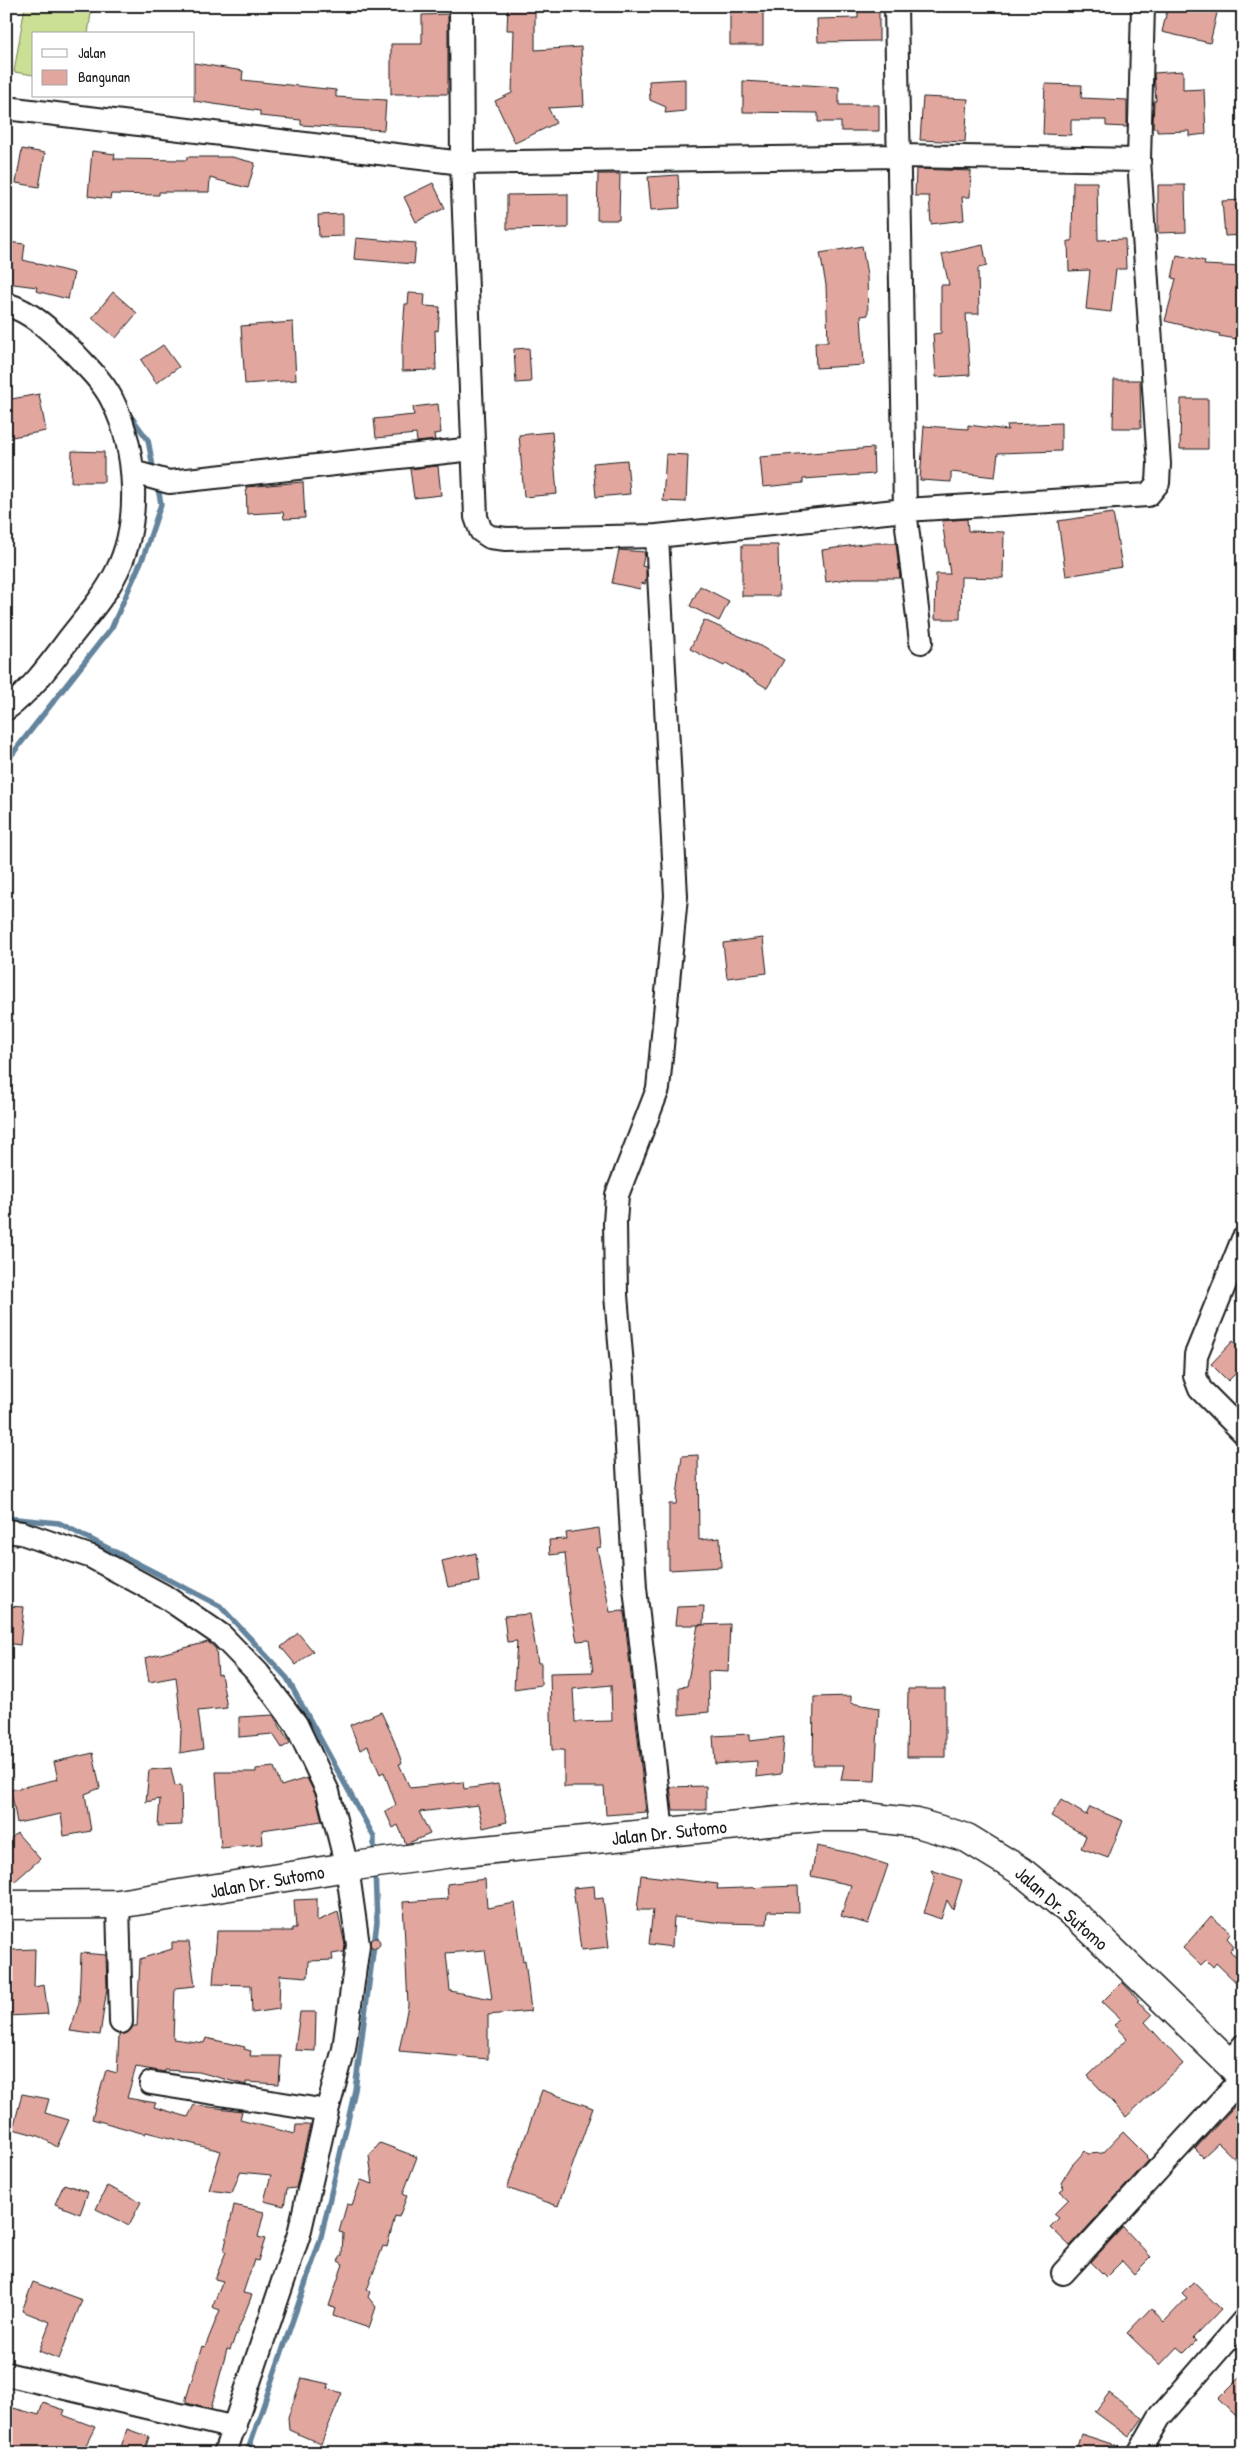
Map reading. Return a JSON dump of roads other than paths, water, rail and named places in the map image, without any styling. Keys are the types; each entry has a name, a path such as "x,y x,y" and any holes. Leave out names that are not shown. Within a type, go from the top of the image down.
{"street":[{"path":"461,6 462,162 476,516 481,531 490,536 506,539 656,536 905,510 1148,495 1158,484 1159,464 1139,160 1143,6"},
{"path":"896,6 905,510 921,642"},
{"path":"6,108 462,162 898,156 1139,160"},
{"path":"6,304 15,307 46,326 92,372 113,402 139,474 132,524 126,548 117,571 98,601 48,667 6,709"},
{"path":"139,474 169,482 474,449"},
{"path":"656,536 676,896 658,1089 617,1195 614,1222 616,1294 623,1378 635,1588 662,1833"},
{"path":"1243,1238 1196,1355 1195,1376 1200,1389 1243,1432"},
{"path":"6,1531 22,1532 92,1557 164,1596 221,1635 258,1673 296,1724 328,1792 348,1867 358,1945 344,2049 327,2111 299,2234 225,2453"},
{"name":"Jalan Dr. Sutomo","path":"6,1906 118,1904 416,1858 819,1817 867,1817 917,1823 967,1838 1021,1871 1083,1922 1239,2066"},
{"path":"118,1904 121,2022"},
{"path":"1063,2273 1239,2066"},
{"path":"151,2083 327,2111"},
{"path":"1139,2453 1159,2418 1243,2321"},
{"path":"6,2374 235,2428"}],"waterway":[{"path":"127,411 148,440 154,472"},
{"path":"6,762 112,627 144,555 161,504 157,483"},
{"path":"6,1518 59,1523 220,1606 287,1678 374,1837 374,1856"},
{"path":"247,2453 320,2241 355,2090 377,1922 375,1870"}]}
